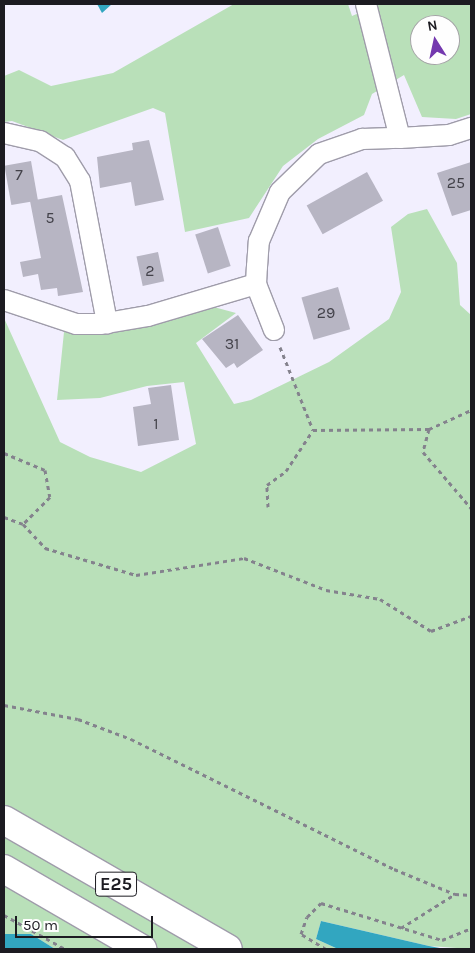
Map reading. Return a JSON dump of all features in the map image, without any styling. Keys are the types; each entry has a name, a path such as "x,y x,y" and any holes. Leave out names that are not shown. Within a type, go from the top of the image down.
{"highway":[{"name":"E25","path":"4,820 228,949"},
{"name":"E25","path":"4,870 142,949"}],"street":[{"path":"366,4 400,138"},
{"path":"274,330 256,284 259,241 269,210 301,168 319,154 362,139 449,135 471,128"},
{"path":"4,133 40,141 65,157 80,181 107,323"},
{"path":"4,300 76,324 107,323 256,284"}],"path":[{"path":"274,330 313,430"},
{"path":"313,430 429,430 471,410"},
{"path":"268,507 267,485 286,472 313,430"},
{"path":"429,430 423,452 471,508"},
{"path":"4,453 45,470 50,497 23,524"},
{"path":"4,517 23,524 44,548 136,576 244,558 326,590 380,599 431,630 471,616"},
{"path":"4,705 78,720 131,739 394,870 455,894 471,896"},
{"path":"401,929 455,894"},
{"path":"326,949 301,934 307,918 322,902 401,929 442,940 471,928"},
{"path":"4,916 65,949"}],"green space":[{"path":"234,4 348,4 352,16 380,4 471,4 471,114 456,119 422,117 404,75 372,94 364,115 318,139 283,166 249,218 185,232 165,113 153,108 63,140 12,121 4,122 4,76 19,70 51,86 113,73"},
{"path":"427,209 457,263 460,305 471,315 471,949 429,946 321,921 316,939 338,949 55,949 31,934 4,934 4,318 60,442 90,457 141,472 196,444 184,382 147,386 100,398 57,400 64,332 108,334 159,324 210,306 236,313 196,343 234,404 251,400 329,362 389,319 401,292 391,227 408,214"}],"water":[{"path":"97,4 112,4 102,13"},
{"path":"321,921 445,949 338,949 316,939"},
{"path":"4,934 31,934 55,949 4,949"}],"building":[{"path":"149,140 164,200 135,206 131,182 100,188 97,157 133,150 132,143"},
{"path":"31,161 38,200 11,205 4,166"},
{"path":"471,162 471,210 452,216 437,173"},
{"path":"367,172 383,201 323,234 307,205"},
{"path":"62,195 83,292 58,296 57,288 41,290 38,274 23,277 20,262 41,258 30,201"},
{"path":"218,227 231,266 208,273 195,234"},
{"path":"158,252 164,281 143,286 136,257"},
{"path":"338,287 350,329 314,340 301,297"},
{"path":"238,315 263,350 237,368 234,363 226,368 202,339"},
{"path":"171,385 179,440 138,446 133,407 151,404 148,388"}]}
